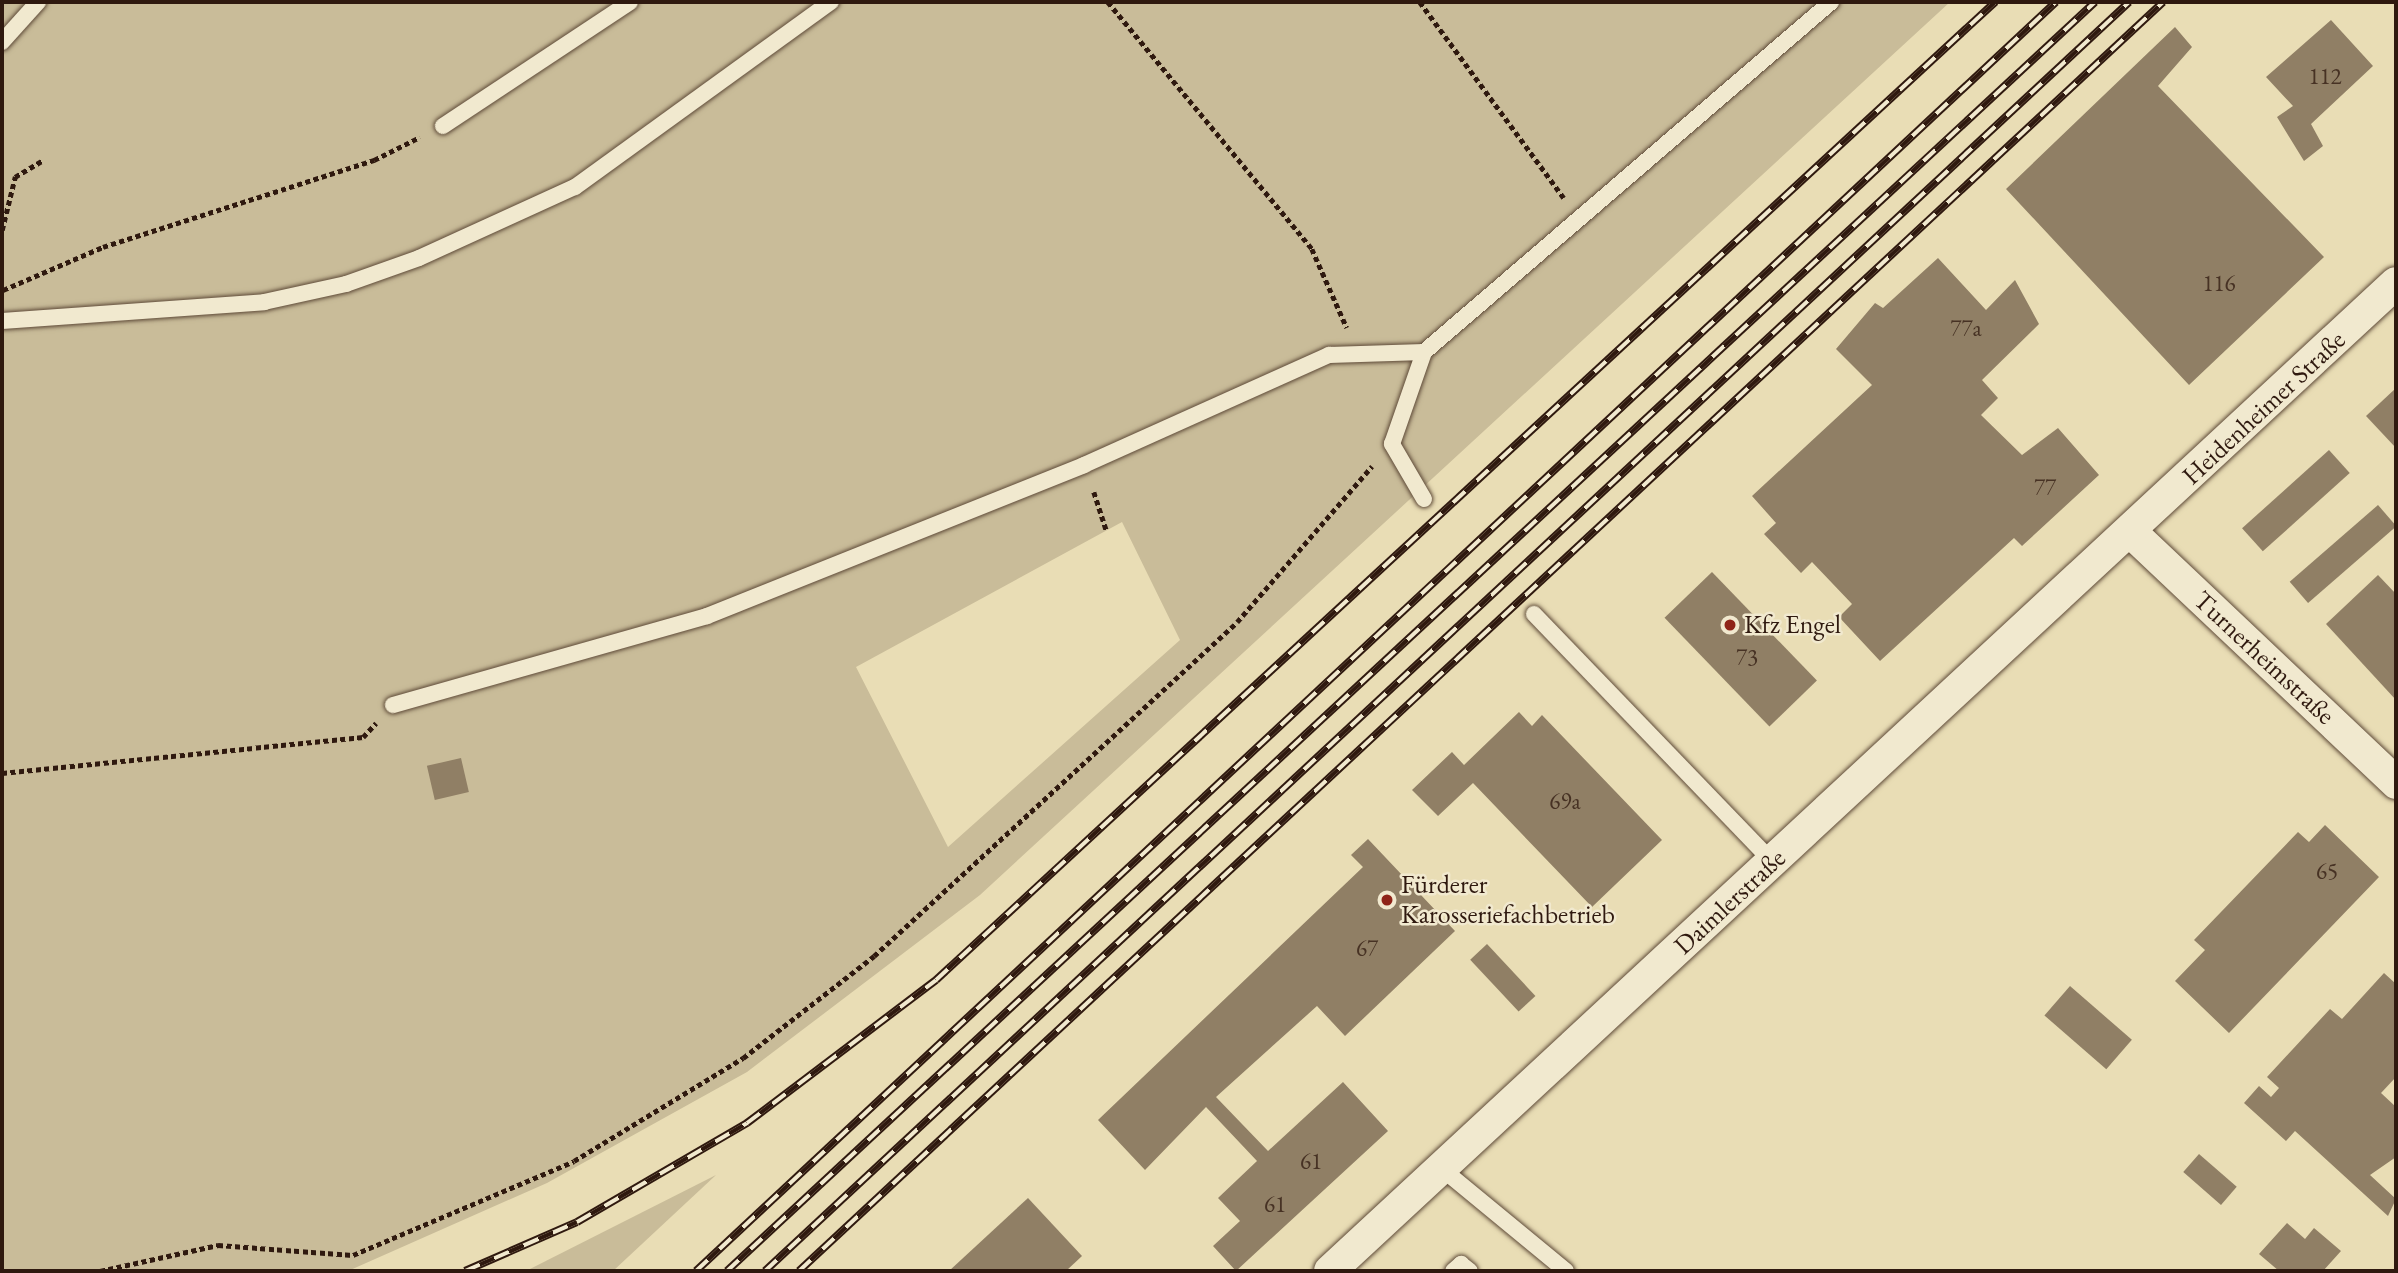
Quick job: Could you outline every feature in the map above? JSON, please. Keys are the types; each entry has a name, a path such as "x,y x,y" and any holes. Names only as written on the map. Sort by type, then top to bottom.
{"street":[{"name":"Heidenheimer Straße","path":"2132,533 2396,283"},
{"name":"Turnerheimstraße","path":"2132,533 2396,783"},
{"name":"Daimlerstraße","path":"1330,1271 2132,533"}],"lane":[{"path":"2,42 38,2"},
{"path":"443,126 630,2"},
{"path":"2,321 264,302 346,284 419,258 575,187 831,2"},
{"path":"1424,499 1392,444 1424,352 1831,2"},
{"path":"393,705 708,616 1084,465 1329,355 1424,352"},
{"path":"1534,614 1773,862"},
{"path":"1441,1168 1566,1271"},
{"path":"1453,1271 1461,1264 1470,1271"}],"path":[{"path":"1108,2 1312,249 1358,354"},
{"path":"1420,2 1579,219"},
{"path":"2,291 184,216 374,160 443,126"},
{"path":"2,230 15,177 42,161"},
{"path":"100,1271 218,1245 353,1255 574,1161 743,1058 894,939 1237,622 1392,444"},
{"path":"1084,465 1107,530"},
{"path":"2,773 363,737 393,705"}],"shaded area":[{"path":"2,2 1950,2 980,895 747,1072 547,1183 348,1271 2,1271","holes":["1122,522 1180,640 948,847 856,667"]},
{"path":"716,1175 613,1271 526,1271"}],"building":[{"path":"2331,20 2373,66 2311,124 2323,146 2304,161 2277,117 2293,106 2266,77"},
{"path":"2175,27 2192,47 2158,86 2324,257 2189,385 2006,189"},
{"path":"1938,258 1986,310 2015,280 2039,324 1982,380 1998,398 1981,415 2022,455 2058,428 2099,475 2022,546 2014,538 1880,661 1839,617 1852,604 1812,562 1801,573 1764,534 1776,523 1752,496 1872,385 1836,349 1875,303 1883,308"},
{"path":"2396,388 2396,448 2366,416"},
{"path":"2329,450 2350,473 2263,551 2242,528"},
{"path":"2378,505 2396,526 2308,603 2290,582"},
{"path":"1712,572 1817,681 1769,726 1665,618"},
{"path":"2378,575 2396,594 2396,700 2326,624"},
{"path":"1519,712 1532,726 1542,715 1662,840 1592,907 1473,783 1438,816 1412,790 1452,752 1464,765"},
{"path":"461,758 469,792 435,800 427,766"},
{"path":"2325,825 2379,877 2229,1033 2175,981 2205,950 2194,940 2298,832 2309,842"},
{"path":"1368,839 1455,931 1345,1036 1317,1006 1216,1097 1268,1151 1343,1082 1388,1131 1236,1271 1213,1246 1240,1221 1218,1198 1257,1161 1206,1107 1145,1170 1098,1120 1363,867 1351,855"},
{"path":"1487,944 1535,996 1519,1012 1470,960"},
{"path":"2384,973 2396,984 2396,1077 2381,1093 2396,1107 2396,1157 2370,1175 2396,1199 2388,1216 2295,1131 2286,1141 2244,1103 2259,1086 2271,1097 2279,1088 2267,1077 2330,1009 2342,1019"},
{"path":"2070,986 2132,1040 2106,1069 2044,1015"},
{"path":"2199,1154 2237,1187 2221,1205 2183,1172"},
{"path":"1028,1198 1082,1256 1066,1271 949,1271"},
{"path":"2287,1223 2305,1239 2314,1228 2341,1251 2323,1271 2279,1271 2259,1254"}],"railway":[{"path":"465,1271 577,1222 747,1123 936,980 1995,2"},
{"path":"696,1271 2056,2"},
{"path":"727,1271 2095,2"},
{"path":"765,1271 2129,2"},
{"path":"799,1271 2163,2"}],"place":[{"name":"Kfz Engel","path":"1730,625"},
{"name":"Fürderer Karosseriefachbetrieb","path":"1387,900"}]}
